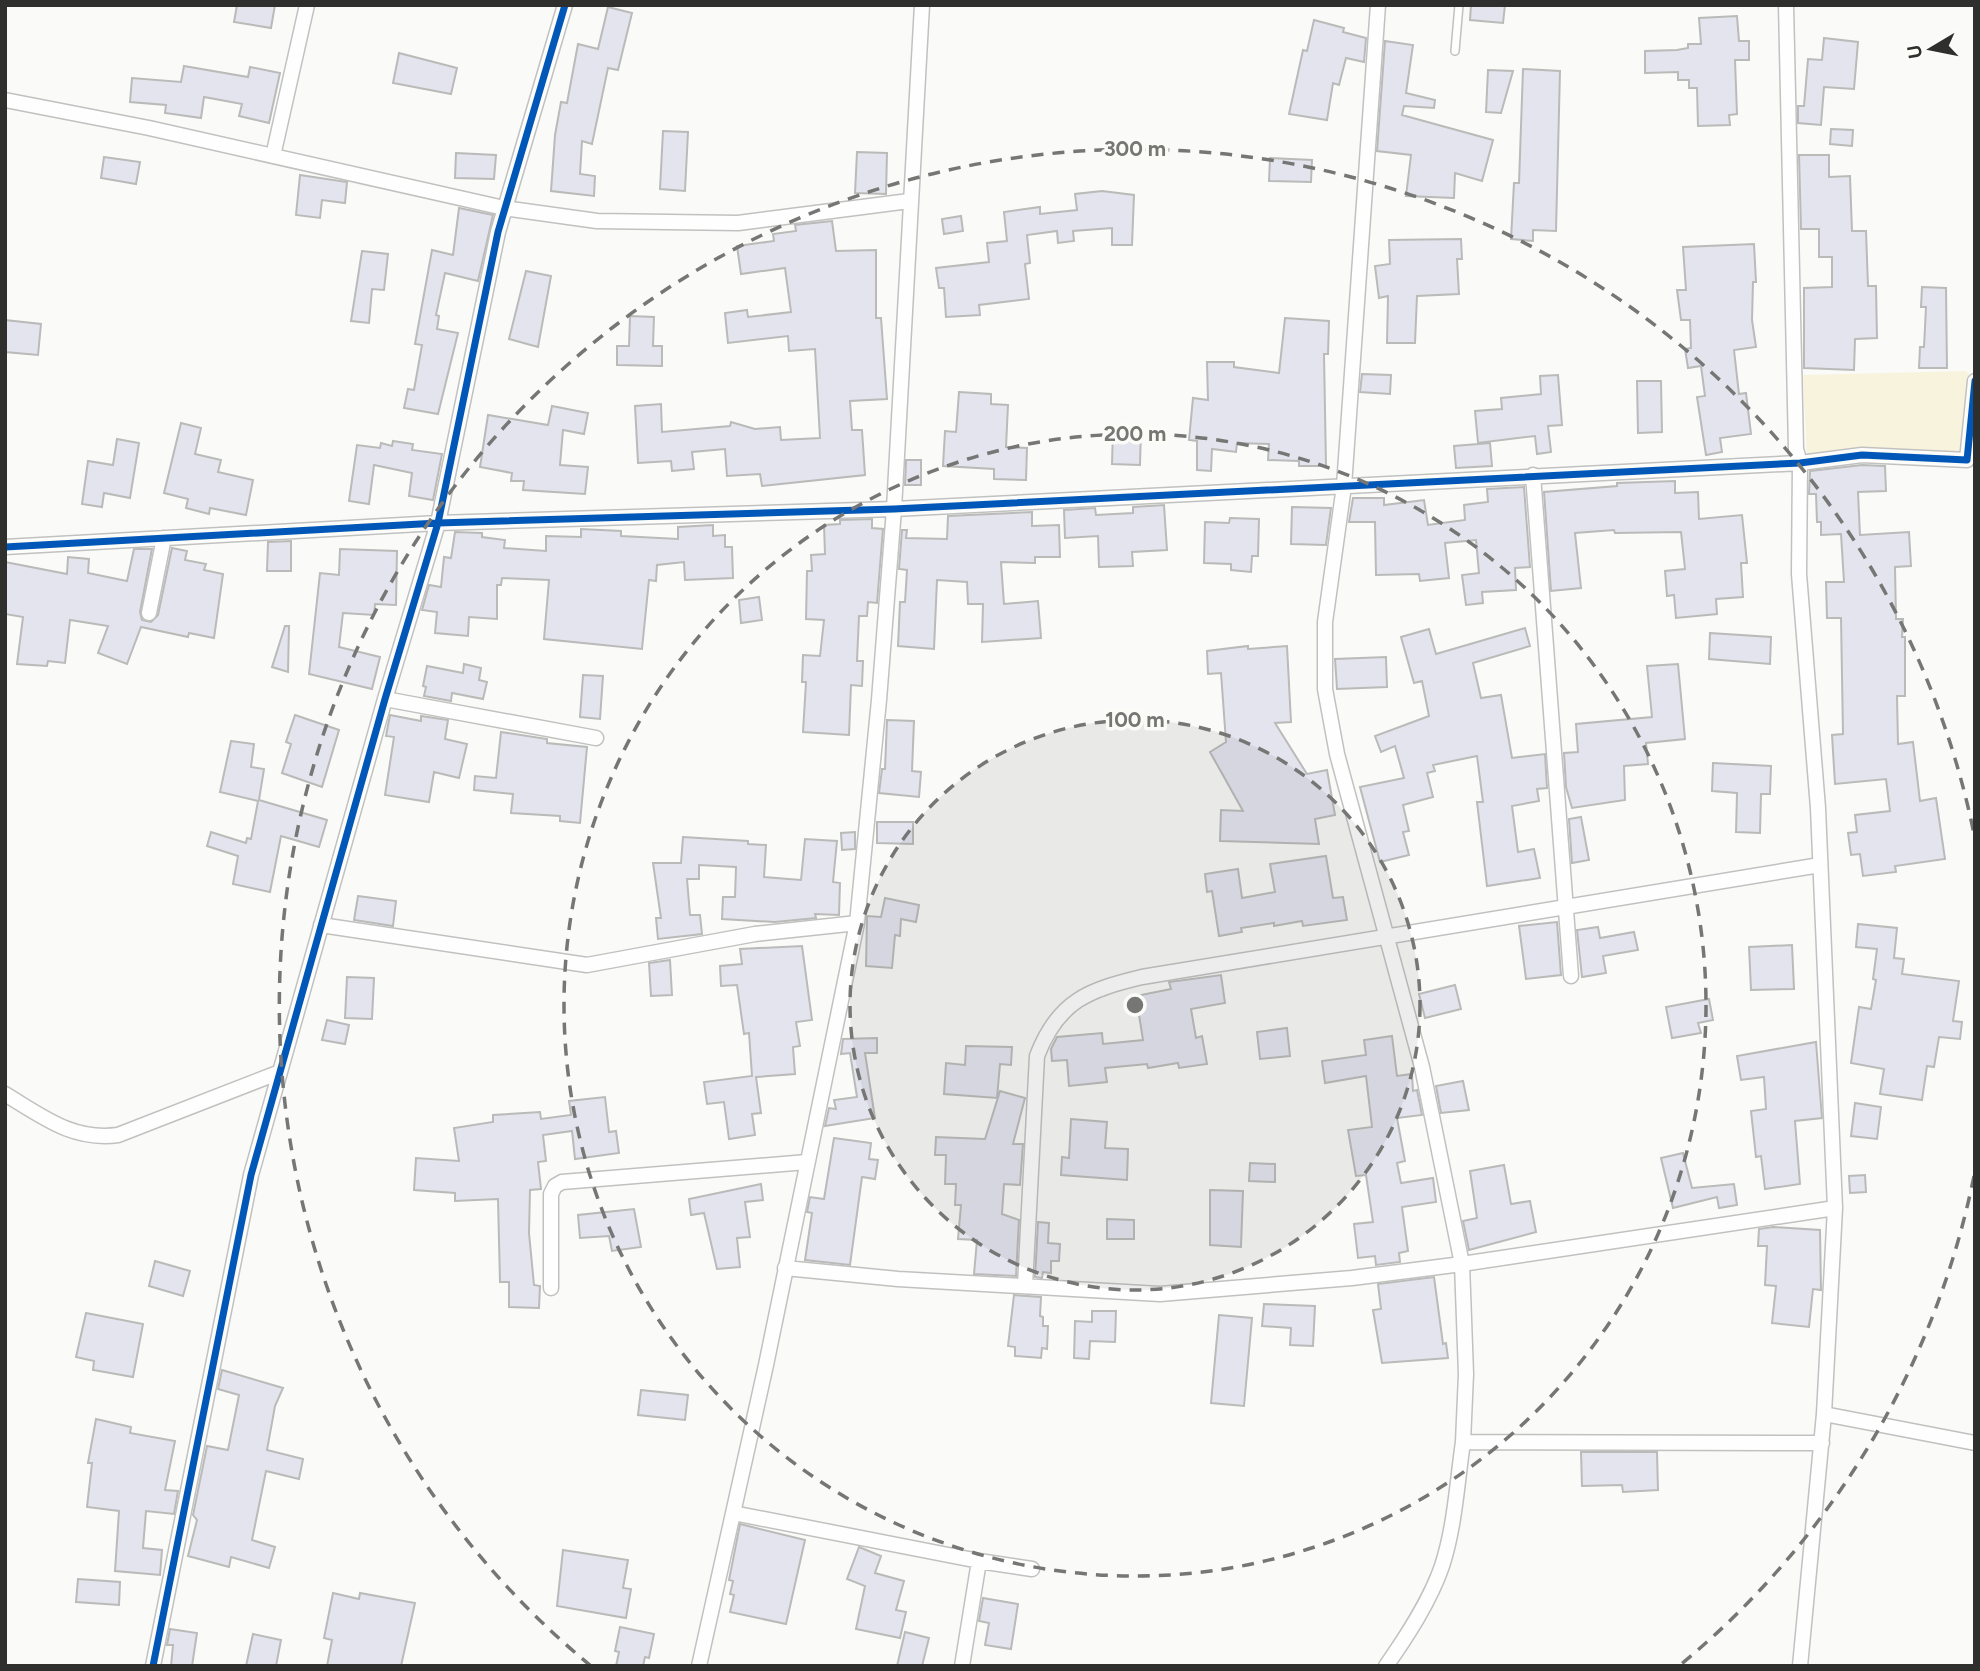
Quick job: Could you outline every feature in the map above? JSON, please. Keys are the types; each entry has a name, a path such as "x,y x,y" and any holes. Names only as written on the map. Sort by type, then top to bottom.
{"street":[{"path":"273,156 307,5"},
{"path":"153,1666 251,1174 385,699 438,523 504,208 565,5"},
{"path":"699,1666 766,1365 856,923 879,700 894,509 909,201 922,5"},
{"path":"1378,5 1344,486 1325,622 1325,689 1339,760 1422,1067 1462,1264 1466,1374 1463,1442 1452,1526 1441,1567 1387,1665"},
{"path":"1786,5 1796,449 1800,463 1800,574 1820,865 1835,1208 1822,1444 1800,1666"},
{"path":"5,100 504,208 597,221 738,223 909,201"},
{"path":"5,547 438,523 894,509 1800,463 1862,455 1967,460 1975,381"},
{"path":"1534,475 1571,976"},
{"path":"149,613 164,538"},
{"path":"385,699 596,738"},
{"path":"1025,1286 1037,1056 1048,1029 1067,1006 1084,994 1142,977 1820,865"},
{"path":"321,925 587,965 755,934 856,923"},
{"path":"5,1094 70,1131 93,1138 118,1135 280,1072"},
{"path":"551,1288 551,1194 555,1186 562,1182 807,1162"},
{"path":"785,1268 1160,1294 1352,1278 1462,1264 1835,1208"},
{"path":"1824,1414 1975,1443"},
{"path":"1463,1442 1822,1444"},
{"path":"733,1513 1032,1569"},
{"path":"962,1666 979,1561"}],"lane":[{"path":"1455,51 1460,5"}],"shaded area":[{"path":"1966,371 1969,374 1962,455 1807,458 1803,375"}],"building":[{"path":"237,5 275,5 271,28 234,22"},
{"path":"1471,5 1505,5 1503,23 1470,20"},
{"path":"608,7 632,13 618,70 608,68 592,144 582,141 580,174 595,176 594,196 551,191 555,135 561,102 567,103 578,44 598,49"},
{"path":"1737,16 1739,41 1749,41 1749,60 1735,60 1737,114 1729,115 1730,125 1698,126 1697,88 1689,88 1689,80 1678,80 1678,72 1645,73 1645,51 1677,50 1688,48 1688,44 1701,44 1699,18"},
{"path":"1314,20 1344,28 1343,32 1366,38 1364,62 1346,58 1339,85 1333,83 1327,120 1289,114 1303,50 1307,51"},
{"path":"1824,38 1858,42 1854,89 1824,87 1821,125 1798,123 1798,106 1804,106 1808,59 1822,60"},
{"path":"1385,41 1413,45 1406,93 1435,100 1434,108 1404,106 1402,115 1493,140 1482,181 1455,173 1454,198 1406,196 1411,155 1377,151"},
{"path":"399,53 457,68 451,94 393,83"},
{"path":"184,66 248,77 250,67 280,73 269,123 239,116 242,104 204,97 201,118 165,113 166,105 130,102 132,78 181,82"},
{"path":"1523,69 1560,71 1556,231 1533,230 1533,241 1511,239 1514,183 1519,183"},
{"path":"1488,70 1513,71 1501,113 1486,112"},
{"path":"1831,129 1853,130 1852,146 1830,144"},
{"path":"663,131 688,132 685,191 660,189"},
{"path":"857,152 887,153 886,194 855,193"},
{"path":"456,153 496,155 494,179 455,178"},
{"path":"1799,155 1829,155 1829,177 1850,176 1852,231 1866,231 1868,286 1876,286 1877,338 1855,339 1854,370 1804,368 1804,288 1832,287 1832,257 1819,257 1819,229 1801,229"},
{"path":"104,157 140,162 136,184 101,178"},
{"path":"1270,158 1312,160 1311,182 1269,181"},
{"path":"300,175 347,182 345,203 322,200 320,218 296,215"},
{"path":"1102,191 1134,195 1132,245 1112,245 1112,228 1073,231 1074,241 1058,243 1057,231 1027,235 1030,263 1025,264 1029,299 979,305 980,315 946,317 944,288 939,288 936,268 989,262 987,243 1007,241 1004,212 1040,207 1040,214 1077,210 1075,194"},
{"path":"459,208 493,215 478,281 445,273 436,315 439,316 437,329 458,333 438,414 404,408 408,389 414,390 422,345 415,344 432,250 453,255"},
{"path":"961,216 963,231 944,234 942,219"},
{"path":"832,221 836,251 876,250 876,318 881,318 887,399 850,401 852,430 862,430 865,475 762,486 760,474 727,476 725,449 692,452 694,469 672,471 671,461 638,463 635,406 661,404 662,432 730,426 731,422 755,429 780,427 781,440 820,438 815,349 789,351 788,336 728,343 725,313 747,310 748,317 791,312 785,268 741,274 737,246 774,241 773,234 796,231 795,225"},
{"path":"1461,239 1462,259 1457,259 1459,294 1417,296 1415,343 1387,343 1388,296 1379,298 1375,266 1390,264 1389,240"},
{"path":"1754,244 1756,282 1753,282 1752,320 1756,347 1734,350 1739,394 1746,393 1751,434 1720,438 1722,452 1706,455 1697,397 1705,396 1701,366 1688,368 1685,349 1691,348 1690,320 1681,320 1677,290 1686,290 1683,247"},
{"path":"362,251 388,254 384,290 372,289 369,323 351,321"},
{"path":"526,271 551,276 538,347 509,339"},
{"path":"1922,287 1946,288 1947,368 1919,368 1920,347 1924,347 1926,307 1921,307"},
{"path":"630,316 654,317 653,346 662,346 662,366 617,365 617,346 629,346"},
{"path":"1285,318 1329,321 1328,354 1324,354 1326,466 1299,466 1299,461 1268,460 1269,444 1237,443 1236,452 1212,449 1211,471 1197,470 1197,441 1189,440 1193,398 1208,400 1207,362 1234,362 1234,367 1279,373"},
{"path":"5,320 41,324 38,355 5,352"},
{"path":"1362,374 1391,375 1390,394 1360,392"},
{"path":"1558,375 1562,425 1548,426 1551,452 1537,454 1535,436 1478,443 1475,411 1502,409 1501,398 1541,394 1540,376"},
{"path":"1637,381 1661,381 1662,432 1638,433"},
{"path":"959,392 991,394 991,404 1008,405 1006,447 1027,448 1026,480 994,479 994,469 943,466 945,431 956,432"},
{"path":"552,406 588,413 584,434 563,430 560,465 588,467 585,494 523,490 524,481 511,481 512,473 480,467 488,415 548,425"},
{"path":"181,423 201,428 195,454 221,460 218,472 253,480 246,515 210,508 209,514 186,508 188,499 164,493"},
{"path":"1113,429 1141,430 1140,465 1112,464"},
{"path":"117,439 139,443 130,498 104,493 102,507 82,504 88,461 113,465"},
{"path":"393,441 413,444 412,450 442,454 433,500 409,496 412,473 374,465 369,504 349,501 357,445 380,448 381,443 392,446"},
{"path":"1490,443 1492,466 1456,468 1454,446"},
{"path":"906,460 921,460 921,485 905,485"},
{"path":"1862,465 1885,466 1886,491 1858,492 1860,535 1909,532 1911,566 1895,567 1896,619 1903,619 1902,637 1905,637 1905,696 1897,696 1898,744 1913,742 1920,801 1936,798 1945,859 1895,866 1896,872 1863,876 1860,854 1851,855 1848,833 1857,832 1855,815 1890,811 1886,779 1835,784 1832,735 1843,734 1841,618 1827,618 1826,582 1844,582 1841,534 1821,535 1821,522 1817,522 1816,494 1809,494 1810,471"},
{"path":"1675,481 1675,493 1698,492 1699,519 1742,515 1747,563 1741,563 1743,597 1716,599 1717,614 1676,618 1674,595 1667,596 1665,571 1685,569 1681,532 1615,533 1614,530 1575,533 1581,588 1551,591 1544,492 1617,486 1617,483"},
{"path":"1524,487 1530,567 1515,568 1516,590 1482,592 1483,603 1466,605 1462,575 1479,573 1476,540 1445,543 1449,578 1420,581 1419,574 1376,575 1375,522 1349,522 1353,498 1384,498 1384,505 1424,500 1428,525 1465,520 1464,505 1488,502 1487,489"},
{"path":"1164,505 1167,550 1132,552 1133,566 1099,567 1098,536 1065,538 1064,510 1095,508 1096,515 1133,513 1133,507"},
{"path":"1292,507 1331,508 1326,545 1291,544"},
{"path":"1032,512 1032,526 1059,525 1060,557 1035,557 1035,563 1001,562 1004,604 1038,601 1041,638 982,642 983,604 968,604 967,582 937,580 934,649 898,646 900,602 905,602 907,570 899,569 902,530 907,530 906,538 947,539 948,516"},
{"path":"1230,518 1259,519 1258,556 1252,556 1251,572 1231,570 1231,564 1204,563 1205,522 1229,523"},
{"path":"872,519 872,528 883,529 877,603 868,602 867,616 859,616 857,661 863,661 862,686 851,685 849,735 803,732 806,682 802,682 803,655 820,656 824,620 806,619 807,571 812,571 811,555 825,554 824,525 840,524 840,520"},
{"path":"713,525 713,536 725,535 725,547 732,547 733,578 685,580 684,562 657,565 656,581 649,580 642,649 544,639 549,580 502,578 501,585 497,585 497,619 469,617 468,636 435,633 437,612 422,610 429,585 441,587 444,557 451,558 455,532 482,533 482,537 505,540 504,548 546,551 546,536 581,537 581,529 621,531 621,536 678,539 678,527"},
{"path":"291,541 291,571 267,571 268,542"},
{"path":"172,548 187,551 185,560 206,564 204,570 223,574 214,638 189,633 188,637 141,627 127,664 98,653 108,626 70,620 65,663 48,661 47,666 17,664 23,617 5,614 5,562 67,574 68,557 89,559 88,573 127,581 134,549 152,549 140,612 142,620 151,622 158,615"},
{"path":"340,549 397,551 396,605 375,604 374,615 343,613 339,647 380,657 372,689 309,674 320,573 339,575"},
{"path":"759,597 762,620 741,623 739,600"},
{"path":"285,626 289,626 288,672 272,667"},
{"path":"1525,628 1530,646 1473,663 1481,698 1501,695 1512,758 1545,754 1547,788 1537,789 1539,801 1512,806 1518,852 1534,849 1540,878 1487,886 1477,802 1483,802 1477,756 1433,765 1435,771 1427,773 1433,797 1403,805 1409,831 1403,832 1409,855 1380,862 1360,787 1404,778 1395,746 1381,752 1375,736 1429,716 1422,681 1414,683 1401,637 1429,629 1436,654"},
{"path":"1710,633 1771,637 1770,664 1709,659"},
{"path":"1248,646 1248,649 1287,646 1291,722 1275,723 1307,774 1327,770 1335,815 1315,819 1319,844 1220,841 1221,810 1243,811 1210,752 1226,742 1221,673 1208,674 1207,651"},
{"path":"1386,657 1387,687 1337,689 1335,659"},
{"path":"464,664 481,668 479,680 487,682 483,699 452,693 451,701 424,696 427,666 463,673"},
{"path":"1678,664 1685,739 1646,743 1648,764 1624,766 1625,800 1572,808 1566,787 1564,753 1578,752 1576,724 1652,717 1647,666"},
{"path":"583,675 603,676 600,719 580,717"},
{"path":"295,715 339,730 322,787 282,773 291,744 286,742"},
{"path":"390,715 421,721 421,716 448,720 445,739 467,744 459,778 434,772 429,802 385,795 394,737 386,736"},
{"path":"887,720 914,721 912,771 921,772 919,797 879,793 882,769 885,769"},
{"path":"501,732 547,739 547,743 587,747 580,823 560,821 560,816 511,813 513,794 474,790 475,776 496,778"},
{"path":"231,741 254,744 251,767 264,769 259,800 327,820 319,847 281,836 270,892 233,884 238,856 207,846 211,832 246,843 247,838 251,839 258,801 220,792"},
{"path":"1713,763 1771,766 1770,794 1761,794 1760,833 1736,832 1737,793 1712,791"},
{"path":"1581,817 1589,860 1572,863 1569,819"},
{"path":"877,822 913,822 913,844 877,843"},
{"path":"855,832 855,849 842,850 841,833"},
{"path":"683,837 748,841 748,844 766,845 764,877 801,880 805,839 837,841 833,882 840,883 839,915 815,914 816,918 775,922 722,919 723,897 735,897 736,867 699,865 699,879 687,879 690,915 700,915 702,934 658,939 656,918 661,918 653,863 681,863"},
{"path":"1326,856 1333,898 1343,897 1347,920 1303,926 1302,921 1274,926 1274,923 1241,928 1242,932 1219,936 1212,891 1207,892 1205,874 1238,869 1242,898 1275,892 1270,864"},
{"path":"358,896 396,901 393,926 354,920"},
{"path":"885,898 919,905 916,922 901,919 900,936 895,935 892,968 866,966 867,916 881,917"},
{"path":"1557,922 1561,975 1526,979 1519,926"},
{"path":"1858,924 1897,928 1894,958 1904,959 1902,974 1959,981 1953,1021 1962,1022 1960,1039 1939,1037 1934,1067 1927,1066 1922,1100 1880,1094 1884,1069 1851,1063 1859,1007 1871,1009 1876,980 1873,979 1877,949 1856,947"},
{"path":"1598,927 1600,938 1634,932 1638,950 1603,956 1606,973 1582,977 1577,930"},
{"path":"1792,945 1794,989 1751,990 1749,947"},
{"path":"802,946 812,1020 796,1022 800,1046 793,1047 795,1074 756,1077 761,1113 752,1114 755,1135 729,1139 724,1102 707,1104 704,1082 752,1076 749,1033 744,1034 737,985 721,986 720,966 742,964 740,949"},
{"path":"670,960 672,995 651,996 649,963"},
{"path":"1221,975 1225,1003 1191,1009 1196,1038 1202,1036 1207,1064 1179,1068 1178,1063 1148,1068 1147,1064 1105,1068 1107,1082 1069,1086 1067,1060 1052,1061 1051,1049 1057,1037 1102,1033 1103,1044 1143,1040 1136,996 1171,989 1169,982"},
{"path":"347,977 374,978 372,1019 345,1018"},
{"path":"1455,985 1461,1009 1425,1018 1419,994"},
{"path":"1709,999 1713,1020 1698,1023 1701,1033 1672,1038 1666,1007"},
{"path":"327,1020 349,1025 345,1044 322,1040"},
{"path":"1287,1028 1290,1056 1260,1059 1257,1032"},
{"path":"1392,1036 1397,1076 1412,1074 1413,1091 1417,1090 1422,1115 1397,1118 1405,1161 1397,1163 1401,1183 1433,1178 1436,1202 1402,1207 1408,1251 1399,1253 1400,1262 1376,1265 1375,1256 1358,1258 1354,1224 1373,1222 1366,1175 1356,1176 1348,1130 1372,1127 1366,1076 1325,1083 1322,1061 1366,1055 1364,1040"},
{"path":"877,1038 877,1053 865,1053 875,1118 825,1126 829,1108 836,1109 834,1100 857,1097 850,1053 841,1054 843,1039"},
{"path":"1816,1042 1822,1118 1795,1121 1800,1184 1765,1189 1761,1156 1756,1157 1751,1111 1766,1109 1764,1077 1741,1080 1737,1056"},
{"path":"966,1046 1012,1047 1011,1065 1000,1064 997,1098 944,1094 946,1063 965,1065"},
{"path":"1463,1081 1469,1110 1441,1113 1436,1086"},
{"path":"1000,1091 1025,1098 1013,1144 1023,1144 1020,1185 1004,1184 1002,1214 1019,1220 1016,1276 974,1274 977,1240 958,1239 961,1205 955,1205 956,1184 945,1184 946,1155 935,1155 936,1137 985,1139"},
{"path":"605,1097 609,1132 616,1131 619,1153 575,1159 572,1131 543,1135 546,1161 538,1162 541,1189 530,1190 529,1233 534,1285 540,1286 539,1308 509,1307 509,1282 500,1282 498,1199 455,1201 455,1193 414,1190 416,1158 459,1161 454,1128 493,1122 493,1115 540,1112 541,1119 571,1115 569,1101"},
{"path":"1855,1103 1881,1107 1877,1139 1851,1136"},
{"path":"1071,1119 1107,1122 1105,1148 1128,1149 1127,1180 1061,1175 1062,1157 1069,1158"},
{"path":"834,1138 871,1143 869,1159 878,1160 875,1179 862,1177 850,1265 805,1260 812,1213 807,1212 810,1197 824,1199"},
{"path":"1683,1153 1692,1188 1734,1184 1737,1205 1719,1208 1717,1197 1673,1208 1661,1158"},
{"path":"1250,1163 1275,1164 1275,1182 1249,1181"},
{"path":"1504,1165 1511,1204 1530,1201 1536,1232 1469,1250 1463,1221 1477,1218 1470,1171"},
{"path":"1865,1175 1866,1192 1850,1193 1849,1176"},
{"path":"761,1184 763,1200 745,1202 750,1237 737,1238 740,1267 717,1269 704,1213 691,1215 689,1199"},
{"path":"1210,1190 1243,1191 1241,1247 1210,1245"},
{"path":"634,1209 641,1247 612,1251 609,1236 580,1238 578,1215"},
{"path":"1107,1219 1134,1220 1134,1239 1107,1239"},
{"path":"1038,1222 1049,1223 1048,1243 1060,1244 1059,1261 1051,1261 1051,1273 1043,1272 1042,1278 1035,1277"},
{"path":"1773,1227 1820,1230 1821,1290 1813,1289 1809,1327 1772,1323 1776,1286 1765,1285 1767,1246 1758,1246 1759,1229"},
{"path":"155,1261 190,1271 183,1296 149,1286"},
{"path":"1434,1277 1443,1344 1446,1343 1448,1358 1382,1363 1373,1310 1381,1309 1378,1284"},
{"path":"1014,1295 1041,1297 1040,1316 1043,1317 1043,1326 1048,1326 1047,1349 1042,1348 1041,1358 1015,1356 1015,1347 1008,1346"},
{"path":"1264,1304 1315,1306 1313,1346 1290,1345 1291,1328 1262,1326"},
{"path":"1092,1311 1116,1311 1115,1342 1090,1341 1089,1359 1074,1358 1075,1321 1092,1322"},
{"path":"86,1313 143,1324 133,1377 93,1370 94,1361 76,1357"},
{"path":"1219,1315 1252,1318 1244,1406 1211,1403"},
{"path":"222,1370 283,1388 275,1406 267,1450 303,1459 299,1479 266,1471 252,1540 275,1547 269,1568 231,1557 229,1567 188,1556 197,1520 193,1515 207,1446 228,1450 239,1395 218,1389"},
{"path":"641,1390 688,1395 685,1420 638,1415"},
{"path":"96,1419 131,1427 130,1433 175,1441 165,1490 178,1491 174,1514 146,1511 143,1548 162,1550 160,1575 115,1571 119,1511 87,1507 92,1463 88,1463"},
{"path":"1581,1452 1657,1452 1658,1490 1623,1492 1622,1485 1582,1486"},
{"path":"740,1524 805,1540 786,1624 730,1612 734,1595 730,1594 733,1581 729,1580"},
{"path":"859,1547 881,1556 875,1573 904,1581 896,1610 906,1612 900,1638 856,1629 865,1586 847,1579"},
{"path":"563,1550 628,1560 623,1588 631,1589 626,1618 557,1606"},
{"path":"78,1579 120,1582 119,1605 76,1602"},
{"path":"333,1593 359,1599 360,1593 415,1603 401,1666 327,1666 332,1640 324,1638"},
{"path":"983,1598 1018,1604 1011,1649 985,1645 989,1623 979,1621"},
{"path":"620,1627 654,1634 649,1658 645,1657 643,1666 616,1666 619,1652 615,1651"},
{"path":"170,1629 197,1633 192,1666 171,1666 173,1645 167,1645"},
{"path":"905,1632 929,1638 922,1666 897,1666"},
{"path":"253,1634 281,1640 276,1666 246,1666"}],"cycle path":[{"path":"153,1666 251,1175 385,699 438,523 498,232 565,5"},
{"path":"5,547 438,523 894,509 1800,463 1862,455 1967,460 1975,381"}]}
